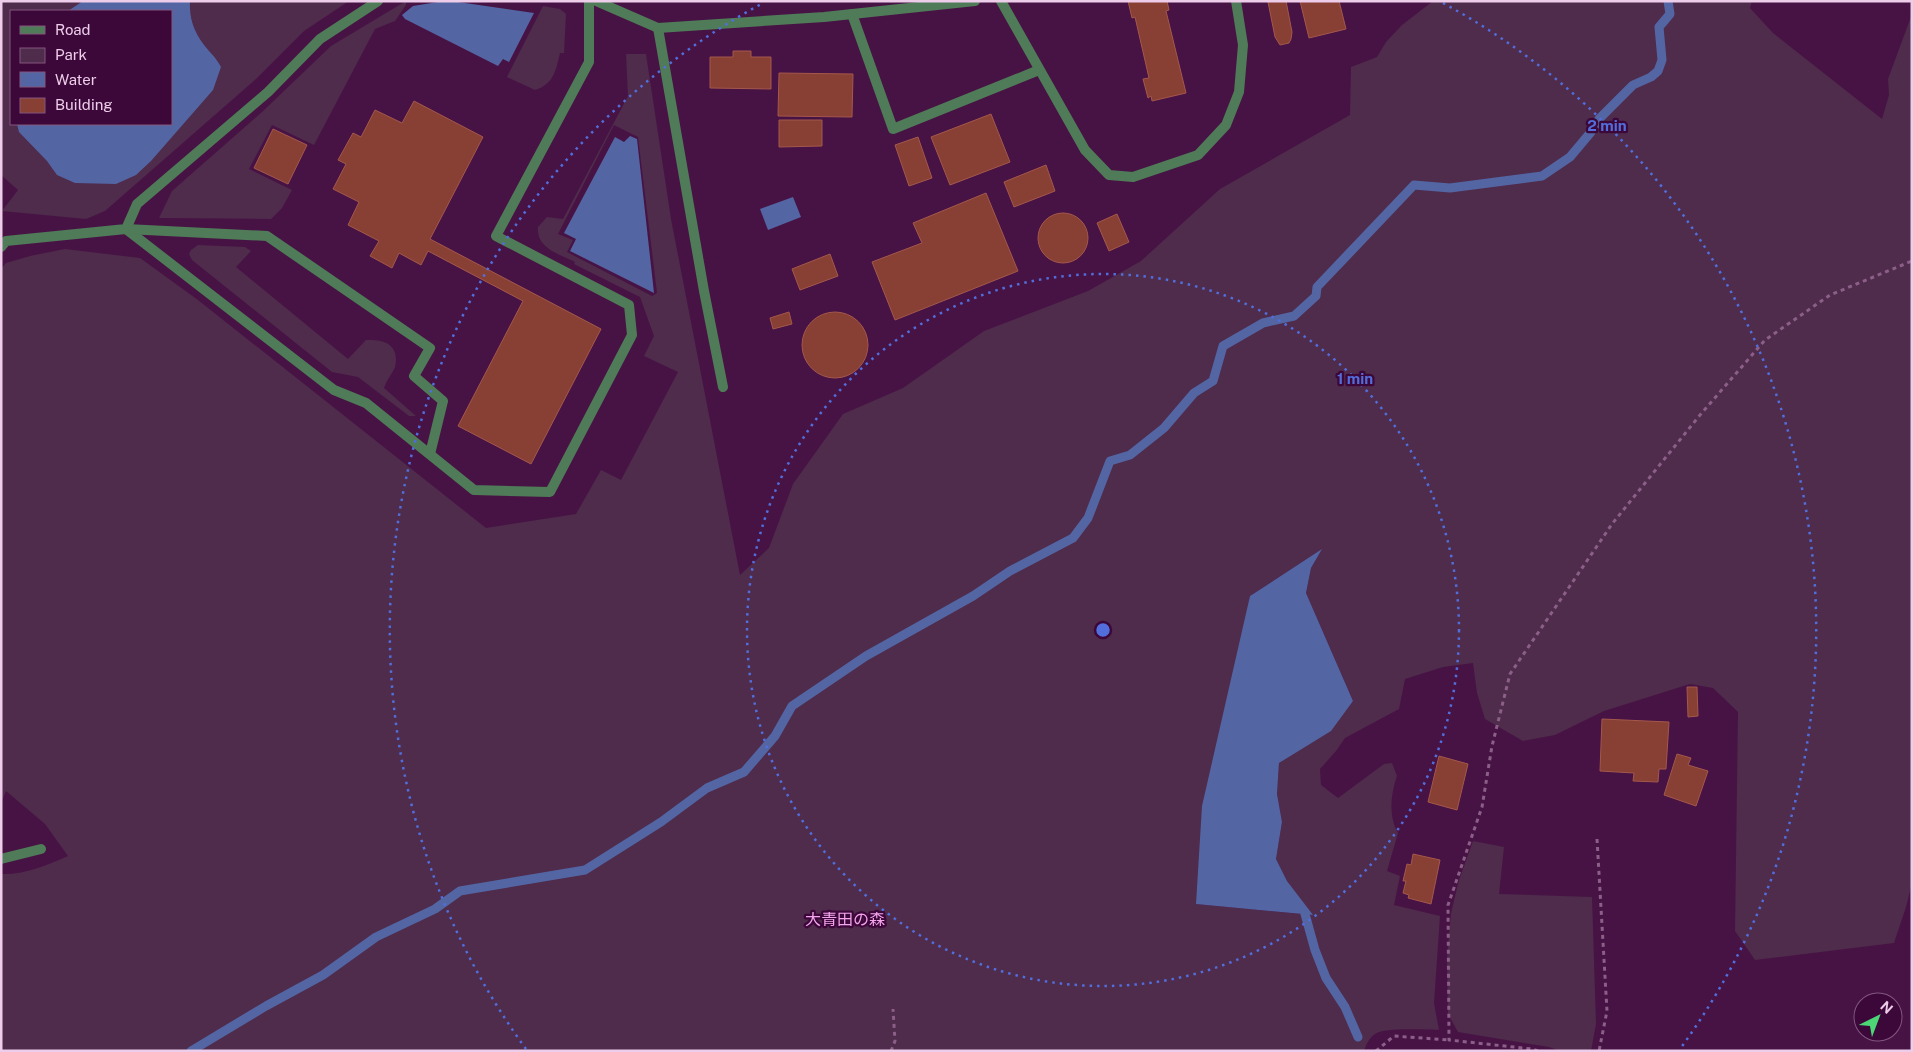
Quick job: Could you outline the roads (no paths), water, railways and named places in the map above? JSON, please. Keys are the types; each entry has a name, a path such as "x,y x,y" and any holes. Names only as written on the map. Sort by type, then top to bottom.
{"street":[{"path":"126,229 137,204 268,92 320,39 378,1"},
{"path":"126,229 334,390 366,403 474,490 550,492 632,335 629,305 496,236 588,62 589,1"},
{"path":"596,1 658,28 852,14 975,1"},
{"path":"1001,1 1084,150 1109,175 1133,177 1198,155 1226,125 1239,92 1243,45 1236,1"},
{"path":"852,14 893,129 1039,70"},
{"path":"658,28 704,291 723,387"},
{"path":"1,246 6,241 126,229 267,236 430,348 414,376 444,401 430,454"},
{"path":"1,859 40,849"}],"water":[{"path":"83,1 190,1 191,19 195,30 200,40 221,67 213,90 151,161 136,175 116,184 75,183 57,175 47,161 19,132 17,125 172,125 172,10 70,10"},
{"path":"444,1 534,13 509,62 503,59 498,66 405,19 402,15 413,6"},
{"path":"630,136 637,139 654,293 570,251 576,239 564,233 615,137 624,142"},
{"path":"793,197 801,217 768,230 760,209"},
{"path":"1322,549 1311,568 1306,593 1353,701 1331,731 1279,763 1277,794 1282,822 1276,859 1287,881 1313,915 1196,904 1202,806 1250,596"}],"waterway":[{"path":"191,1051 266,1006 323,975 376,937 435,909 460,891 585,870 661,822 707,788 744,772 775,736 792,706 866,656 973,596 1010,571 1073,538 1088,518 1110,461 1130,455 1164,428 1194,393 1213,381 1223,346 1263,323 1294,316 1316,296 1317,287 1414,185 1450,188 1542,176 1570,157 1591,132 1599,119 1633,85 1651,77 1658,71 1662,60 1659,27 1670,14 1668,1"},
{"path":"1305,914 1315,950 1326,978 1345,1007 1358,1037"}],"park label":[{"name":"大青田の森","path":"845,919"}]}
